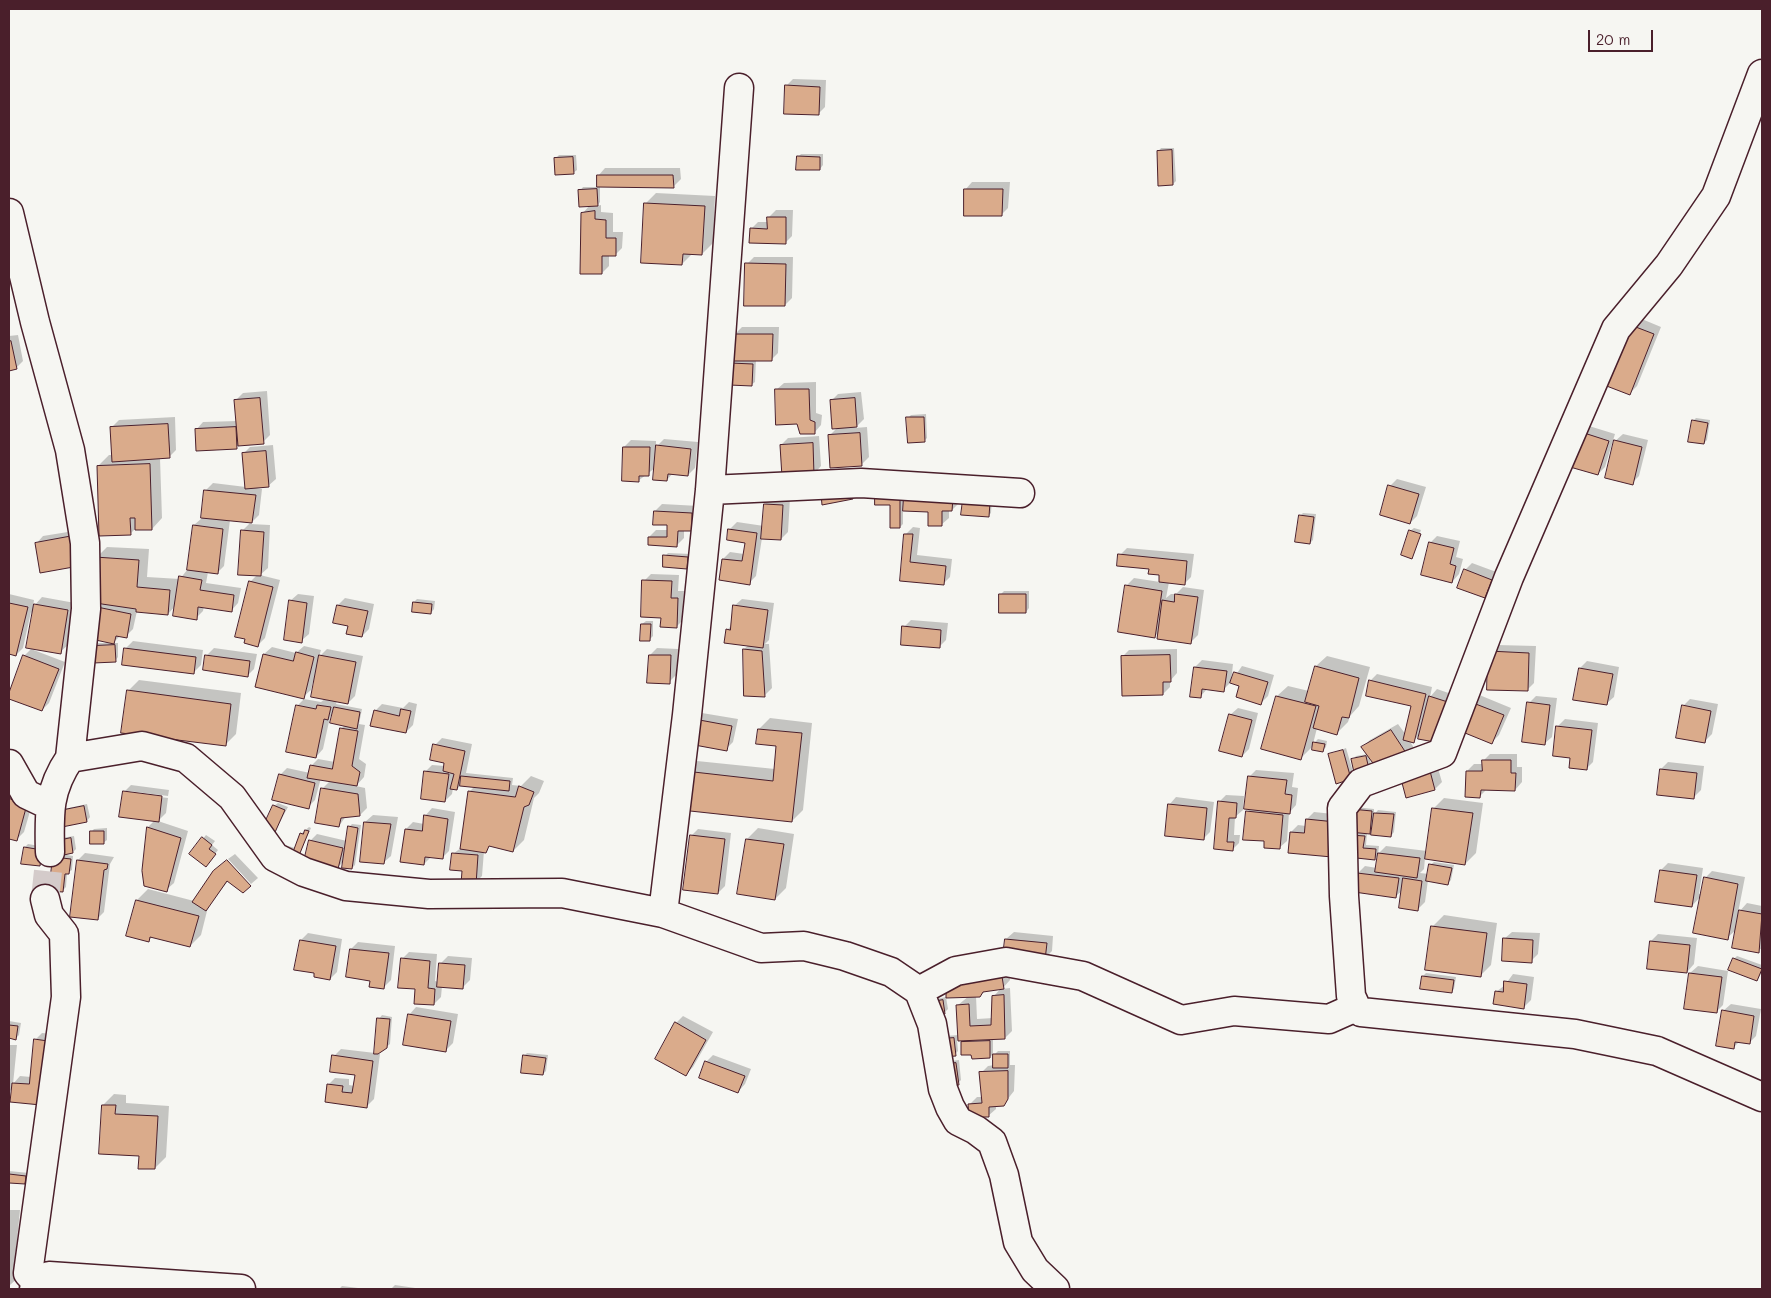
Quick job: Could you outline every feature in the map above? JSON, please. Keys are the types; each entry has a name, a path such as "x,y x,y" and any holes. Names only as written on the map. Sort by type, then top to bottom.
{"street":[{"path":"1762,74 1716,196 1669,265 1616,329 1509,577 1442,753 1362,783 1342,808 1344,896 1351,996 1356,1007 1361,1012 1575,1034 1657,1051 1762,1097"},
{"path":"663,912 687,715 710,490 739,88"},
{"path":"9,213 35,322 70,450 84,543 86,609 70,758 58,774 49,805 50,852"},
{"path":"710,490 862,483 1020,493"},
{"path":"70,758 142,746 186,758 232,797 276,857 304,872 346,886 429,894 562,893 663,912 761,948 804,946 845,956 891,972 919,991 932,1024 943,1089 950,1106 958,1121 976,1130 992,1142 1004,1175 1018,1242 1035,1270 1055,1289"},
{"path":"9,764 26,794 49,805"},
{"path":"45,899 49,915 64,934 66,997 28,1273 39,1287 49,1276 241,1289"},
{"path":"919,991 956,971 1006,962 1083,976 1181,1020 1234,1011 1329,1019 1356,1007"}],"building":[{"path":"785,85 820,87 819,115 784,114"},
{"path":"1172,150 1173,185 1158,186 1157,151"},
{"path":"797,156 820,157 820,170 796,170"},
{"path":"573,157 574,174 555,175 554,158"},
{"path":"597,175 673,175 674,188 597,187"},
{"path":"597,189 598,206 579,207 578,190"},
{"path":"964,189 1003,189 1002,216 964,216"},
{"path":"644,203 705,206 702,255 683,254 682,265 641,263"},
{"path":"595,211 595,219 606,220 606,238 616,238 616,256 602,256 602,274 580,274 581,213"},
{"path":"767,217 786,217 786,244 749,243 750,228 767,229"},
{"path":"745,263 786,264 785,306 744,306"},
{"path":"1628,324 1654,334 1630,395 1604,385"},
{"path":"734,334 773,334 772,361 734,361"},
{"path":"11,341 17,369 9,371 9,342"},
{"path":"730,363 753,364 752,386 729,385"},
{"path":"775,389 809,389 810,420 815,422 815,434 800,434 797,424 776,425"},
{"path":"260,398 264,444 238,446 234,400"},
{"path":"855,398 857,427 832,429 830,400"},
{"path":"906,417 924,417 925,442 908,443"},
{"path":"1692,420 1708,423 1704,444 1688,442"},
{"path":"168,424 170,458 112,462 110,427"},
{"path":"236,427 237,449 196,451 195,429"},
{"path":"1581,432 1609,441 1598,475 1570,467"},
{"path":"860,433 862,466 830,468 828,435"},
{"path":"1614,440 1642,447 1633,485 1605,478"},
{"path":"813,443 814,475 782,477 780,445"},
{"path":"656,445 691,449 688,476 668,474 667,481 653,480"},
{"path":"623,447 650,447 649,476 639,476 639,482 622,481"},
{"path":"266,451 269,487 245,489 242,453"},
{"path":"150,464 152,530 135,530 135,518 130,518 131,535 99,536 97,466"},
{"path":"1388,485 1419,494 1410,524 1380,515"},
{"path":"204,490 256,495 252,523 201,518"},
{"path":"852,492 853,499 822,505 821,494"},
{"path":"875,496 900,496 900,528 890,528 890,505 875,505"},
{"path":"904,496 953,498 952,511 942,511 942,526 928,526 928,512 903,511"},
{"path":"963,500 990,502 989,517 961,515"},
{"path":"764,504 783,505 781,540 761,539"},
{"path":"654,511 692,513 692,531 678,531 677,547 648,545 648,537 667,537 667,525 653,525"},
{"path":"1299,515 1314,517 1310,544 1295,542"},
{"path":"193,525 223,529 218,574 187,570"},
{"path":"728,529 757,533 750,585 719,580 722,559 742,561 745,543 727,540"},
{"path":"241,530 264,532 261,576 238,575"},
{"path":"1409,530 1421,534 1412,559 1401,555"},
{"path":"904,534 913,534 910,562 946,566 944,585 900,581"},
{"path":"73,536 79,566 40,573 35,543"},
{"path":"1429,542 1454,548 1450,564 1456,566 1452,583 1421,575"},
{"path":"1118,554 1187,561 1185,585 1159,582 1159,575 1148,574 1149,569 1117,566"},
{"path":"663,555 688,557 687,569 663,567"},
{"path":"95,557 139,560 137,587 170,590 168,615 136,612 136,609 95,603"},
{"path":"1464,569 1492,580 1485,598 1457,588"},
{"path":"179,576 202,580 200,590 234,595 232,612 198,607 197,620 173,616"},
{"path":"642,580 672,581 671,598 678,598 677,628 660,627 661,618 641,617"},
{"path":"249,581 273,587 258,647 244,643 245,639 235,637"},
{"path":"1125,585 1162,591 1155,638 1118,632"},
{"path":"999,594 1026,594 1026,613 999,613"},
{"path":"1175,594 1198,597 1191,644 1157,639 1162,600 1174,602"},
{"path":"289,600 307,603 302,643 284,640"},
{"path":"413,602 432,604 431,614 412,612"},
{"path":"9,603 28,607 16,656 9,654"},
{"path":"34,604 68,610 61,654 26,648"},
{"path":"337,605 368,611 362,637 346,634 348,626 333,623"},
{"path":"733,605 768,610 763,648 724,643 726,629 730,630"},
{"path":"97,607 131,614 127,638 116,636 114,644 91,639"},
{"path":"641,624 651,624 650,641 640,641"},
{"path":"902,626 941,630 940,648 901,645"},
{"path":"115,645 116,662 93,663 93,646"},
{"path":"124,648 196,657 194,674 122,665"},
{"path":"743,649 762,651 765,697 744,696"},
{"path":"1488,651 1529,653 1528,691 1487,690"},
{"path":"296,652 314,657 304,699 255,687 263,654 293,661"},
{"path":"23,655 59,669 42,711 9,699 9,693"},
{"path":"205,655 250,661 248,677 203,670"},
{"path":"319,655 356,662 348,704 311,697"},
{"path":"649,655 671,655 670,684 647,683"},
{"path":"1170,655 1171,682 1163,682 1163,695 1122,696 1121,656"},
{"path":"1315,666 1359,678 1349,718 1342,717 1337,735 1313,728 1319,706 1305,702"},
{"path":"1194,667 1227,671 1224,692 1202,689 1201,698 1190,697"},
{"path":"1579,668 1613,674 1607,705 1573,700"},
{"path":"1234,672 1268,682 1261,705 1236,697 1239,686 1230,683"},
{"path":"1369,680 1426,694 1414,743 1403,740 1411,706 1366,696"},
{"path":"127,690 231,704 226,746 121,733"},
{"path":"1276,696 1316,706 1301,760 1261,749"},
{"path":"1429,696 1454,704 1440,743 1418,739"},
{"path":"1468,701 1504,715 1492,744 1465,733 1468,724 1460,720"},
{"path":"1527,702 1550,705 1545,745 1522,742"},
{"path":"296,705 316,709 317,705 331,707 328,720 324,719 316,758 286,752"},
{"path":"1682,705 1711,711 1705,743 1676,738"},
{"path":"334,707 360,712 357,729 330,723"},
{"path":"401,709 411,711 406,733 370,726 374,710 399,716"},
{"path":"1229,714 1252,720 1242,757 1219,751"},
{"path":"694,719 732,726 727,751 689,744"},
{"path":"1556,726 1592,730 1587,770 1569,768 1570,758 1553,756"},
{"path":"340,728 358,731 352,766 360,772 357,786 307,778 310,765 332,769"},
{"path":"758,729 802,733 792,822 681,810 685,771 773,781 776,746 756,744"},
{"path":"1391,730 1410,759 1378,770 1361,747"},
{"path":"1313,742 1325,744 1323,752 1312,750"},
{"path":"433,744 465,751 457,790 450,789 454,774 443,771 444,763 430,760"},
{"path":"1343,750 1351,779 1336,784 1328,754"},
{"path":"1366,756 1370,774 1355,777 1351,759"},
{"path":"1482,760 1511,760 1511,773 1516,773 1515,791 1481,790 1480,798 1465,797 1466,771 1482,771"},
{"path":"1660,769 1697,773 1694,799 1657,795"},
{"path":"424,771 449,774 445,802 421,799"},
{"path":"1430,771 1435,790 1406,798 1401,779"},
{"path":"279,774 315,783 309,809 272,800"},
{"path":"461,776 510,781 509,791 460,786"},
{"path":"1248,776 1287,780 1285,794 1292,795 1290,814 1244,809"},
{"path":"519,786 534,792 529,805 524,807 513,852 489,846 486,853 460,849 468,791 515,797"},
{"path":"321,788 358,794 360,816 341,818 339,827 315,823"},
{"path":"123,791 162,796 159,822 119,817"},
{"path":"9,798 26,808 17,841 9,839"},
{"path":"1218,801 1237,803 1236,818 1229,818 1227,842 1234,842 1233,851 1214,849"},
{"path":"1168,804 1207,808 1204,840 1165,836"},
{"path":"273,805 285,810 272,839 262,829"},
{"path":"84,806 87,822 57,828 54,812"},
{"path":"1432,808 1473,813 1465,865 1425,859"},
{"path":"1351,809 1372,811 1370,834 1349,832"},
{"path":"1246,811 1283,815 1280,849 1264,848 1264,841 1243,840"},
{"path":"1374,813 1394,814 1391,837 1371,835"},
{"path":"424,815 448,819 443,859 425,857 424,865 400,862 405,829 422,831"},
{"path":"1306,819 1336,822 1332,857 1288,853 1290,832 1304,833"},
{"path":"364,822 391,824 384,864 360,862"},
{"path":"348,826 358,828 352,869 342,868"},
{"path":"147,827 181,838 167,892 144,886 142,871"},
{"path":"305,830 309,831 298,858 293,852 300,833 303,834"},
{"path":"90,831 104,831 104,844 90,844"},
{"path":"690,835 725,839 718,894 683,890"},
{"path":"1350,835 1365,836 1363,848 1376,849 1375,860 1347,857"},
{"path":"202,837 212,845 209,849 216,854 206,867 189,854"},
{"path":"71,838 73,853 59,856 57,841"},
{"path":"746,839 784,844 775,900 737,894"},
{"path":"309,840 343,848 338,869 304,861"},
{"path":"24,847 42,850 40,866 21,864"},
{"path":"452,853 478,855 476,885 461,884 462,871 450,870"},
{"path":"1378,853 1420,858 1417,878 1375,872"},
{"path":"53,857 71,859 69,874 65,874 63,892 49,891"},
{"path":"77,860 108,864 107,869 104,870 98,920 70,917"},
{"path":"227,860 251,886 243,893 227,881 206,911 192,902 213,871"},
{"path":"1429,864 1452,868 1448,885 1426,881"},
{"path":"1660,870 1697,875 1692,907 1655,902"},
{"path":"1357,873 1399,878 1396,898 1354,892"},
{"path":"1704,877 1738,884 1728,940 1693,933"},
{"path":"1403,878 1422,881 1418,911 1399,908"},
{"path":"136,900 199,916 190,947 150,937 149,942 126,936"},
{"path":"1739,910 1762,914 1759,953 1732,948"},
{"path":"1431,926 1487,933 1481,977 1425,970"},
{"path":"1503,938 1533,940 1532,963 1502,961"},
{"path":"1005,939 1047,943 1045,960 1003,956"},
{"path":"300,940 336,946 330,980 314,977 314,973 294,970"},
{"path":"1650,941 1690,945 1687,973 1647,969"},
{"path":"350,949 389,953 384,989 369,987 370,981 346,977"},
{"path":"401,958 430,961 428,988 435,989 434,1005 414,1004 415,989 398,988"},
{"path":"1733,958 1762,969 1757,981 1728,970"},
{"path":"439,963 465,965 463,989 437,987"},
{"path":"1001,970 1004,989 983,992 980,997 946,998 946,982"},
{"path":"1689,973 1722,977 1717,1013 1684,1009"},
{"path":"1422,976 1454,980 1452,993 1420,989"},
{"path":"1504,981 1527,984 1524,1009 1493,1004 1495,991 1503,992"},
{"path":"1004,995 1005,1039 958,1041 956,1005 969,1004 970,1026 991,1025 992,996"},
{"path":"943,1000 945,1014 935,1016 932,1002"},
{"path":"1722,1010 1754,1016 1750,1044 1735,1042 1734,1049 1716,1046"},
{"path":"408,1014 451,1021 446,1052 403,1045"},
{"path":"377,1018 390,1019 387,1048 378,1054 374,1054"},
{"path":"675,1022 706,1040 686,1076 655,1059"},
{"path":"9,1025 18,1026 16,1040 9,1038"},
{"path":"954,1038 956,1056 942,1057 940,1039"},
{"path":"34,1039 48,1041 41,1105 10,1102 12,1083 29,1084"},
{"path":"990,1041 990,1058 972,1059 971,1055 961,1055 961,1042"},
{"path":"993,1054 1008,1054 1008,1068 993,1068"},
{"path":"332,1055 373,1061 367,1108 325,1102 327,1084 343,1086 342,1092 352,1093 355,1075 330,1072"},
{"path":"523,1055 546,1058 543,1075 521,1073"},
{"path":"705,1061 745,1076 738,1093 699,1078"},
{"path":"956,1063 959,1085 949,1086 947,1064"},
{"path":"1008,1071 1008,1099 1004,1106 989,1107 989,1117 969,1117 968,1104 982,1103 979,1072"},
{"path":"102,1105 116,1105 115,1114 158,1116 155,1169 138,1169 139,1156 99,1154"},
{"path":"9,1174 26,1176 25,1184 9,1183"}],"tunnel":[{"path":"45,899 50,852"}]}
